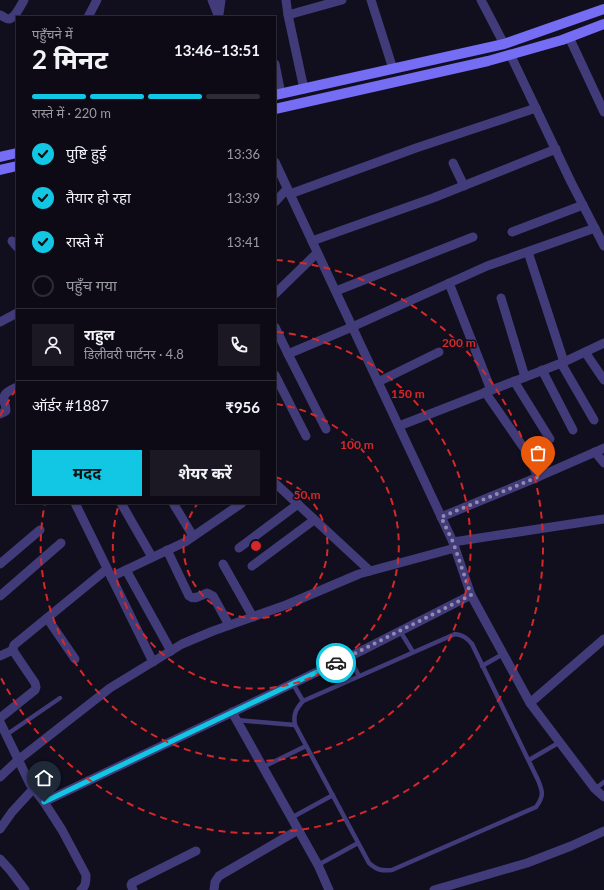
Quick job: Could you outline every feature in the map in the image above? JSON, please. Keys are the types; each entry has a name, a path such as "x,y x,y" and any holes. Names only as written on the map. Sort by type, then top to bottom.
{"street":[{"path":"0,14 7,19 11,19 14,17 24,0"},
{"path":"89,16 97,0"},
{"path":"212,0 219,16"},
{"path":"219,16 221,0"},
{"path":"286,0 304,89"},
{"path":"288,15 342,0"},
{"path":"371,0 393,69"},
{"path":"481,0 504,44"},
{"path":"276,74 278,94 304,89 504,44 604,9"},
{"path":"276,110 488,61 569,37 604,24"},
{"path":"569,37 604,112"},
{"path":"510,54 583,204 598,229 604,246"},
{"path":"276,201 289,192 536,108"},
{"path":"312,241 426,201 556,149"},
{"path":"0,157 16,153"},
{"path":"453,163 464,186"},
{"path":"276,164 454,545 471,595 530,703 595,789 604,797"},
{"path":"0,170 16,166"},
{"path":"512,232 583,204"},
{"path":"288,354 487,266 598,229"},
{"path":"336,291 473,237"},
{"path":"528,252 562,362 594,420"},
{"path":"276,293 318,253"},
{"path":"449,283 488,391 526,451 538,477"},
{"path":"501,298 526,377"},
{"path":"0,322 16,314"},
{"path":"276,329 326,429"},
{"path":"399,426 526,377 604,343"},
{"path":"378,382 439,352"},
{"path":"584,352 604,380"},
{"path":"542,370 574,430"},
{"path":"276,377 306,436"},
{"path":"514,381 550,439"},
{"path":"0,414 6,411 2,395 3,396 16,388"},
{"path":"441,517 600,450 604,463"},
{"path":"276,484 370,571"},
{"path":"75,504 153,662"},
{"path":"122,504 152,558"},
{"path":"174,504 193,536"},
{"path":"0,656 13,650 14,645 47,618 109,573 126,570 185,542 240,504"},
{"path":"239,548 298,504"},
{"path":"0,777 18,760 110,688 171,651 194,639 286,605 346,579 454,545 604,519"},
{"path":"252,566 314,520"},
{"path":"0,564 40,530"},
{"path":"0,596 61,544"},
{"path":"167,550 188,596 194,598 207,593 213,596 229,625"},
{"path":"222,564 253,617"},
{"path":"126,570 171,651"},
{"path":"44,802 235,716 293,684 471,595"},
{"path":"47,618 75,659"},
{"path":"530,703 604,639"},
{"path":"0,718 35,690 36,686 13,650"},
{"path":"235,716 318,865 329,890"},
{"path":"0,722 3,737 18,760 30,784 44,802 62,830 86,875 87,882 84,888"},
{"path":"0,829 12,812 34,788"},
{"path":"214,890 215,882 219,876 298,830"},
{"path":"434,890 527,863 604,831"},
{"path":"132,890 132,883 196,851"},
{"path":"0,859 25,890"}],"lane":[{"path":"400,631 413,652"},
{"path":"455,634 462,635 467,638 472,644 529,760 542,792 541,800 536,807 392,870 383,871 374,868 369,862 295,725 294,718 296,709 303,700 413,652 455,634"},
{"path":"482,666 503,654"},
{"path":"349,657 359,676"},
{"path":"293,684 303,700"},
{"path":"3,737 60,698"},
{"path":"235,716 295,725"},
{"path":"529,760 560,742"},
{"path":"263,767 306,746"},
{"path":"595,789 604,782"},
{"path":"291,818 333,795"},
{"path":"318,865 358,843"}],"way so far":[{"path":"336,663 471,595 453,542 441,517 538,477"}],"route":[{"path":"44,802 336,663"}]}
